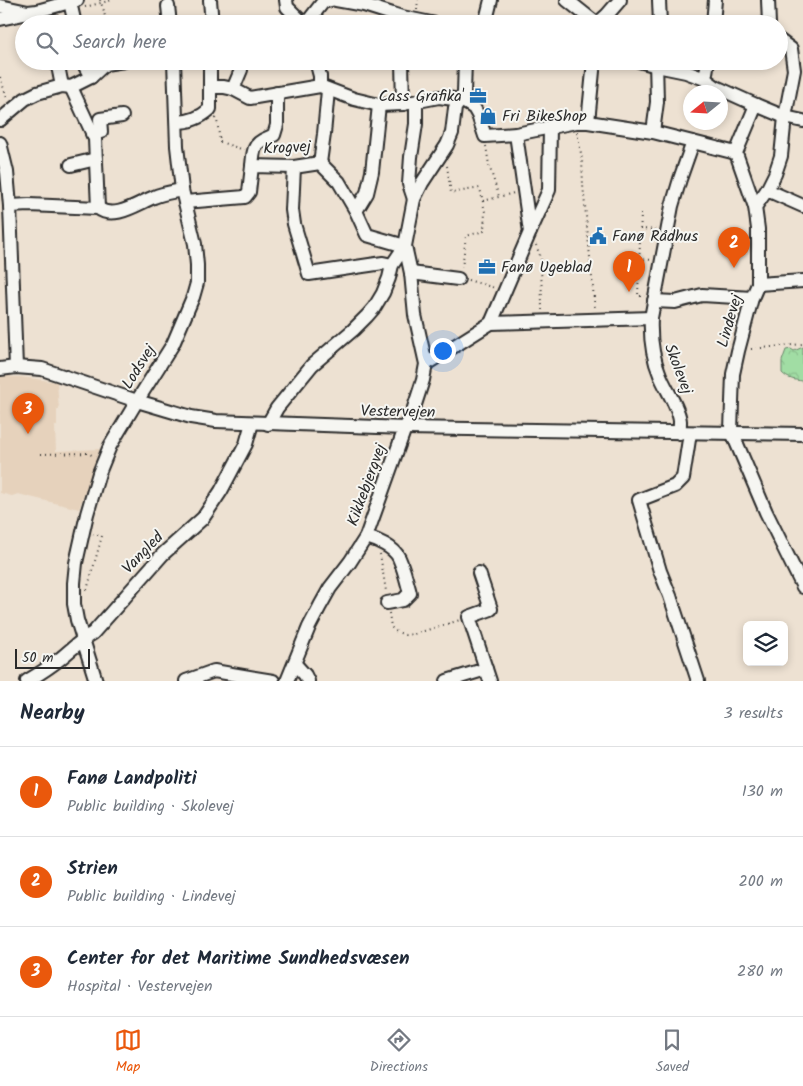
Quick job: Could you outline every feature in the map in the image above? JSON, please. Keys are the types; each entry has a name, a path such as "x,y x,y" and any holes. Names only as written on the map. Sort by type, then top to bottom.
{"street":[{"path":"210,0 211,15"},
{"path":"286,0 287,8 295,15"},
{"path":"312,15 323,2 331,0"},
{"path":"336,0 364,3 391,15"},
{"path":"487,15 491,0"},
{"path":"567,0 586,15"},
{"path":"607,15 620,0"},
{"path":"659,0 660,15"},
{"path":"714,15 715,0"},
{"path":"768,0 769,15"},
{"path":"20,15 74,1 75,15"},
{"path":"3,5 28,12"},
{"path":"168,6 169,15"},
{"path":"0,20 15,16"},
{"path":"755,207 767,190 781,156 785,117 794,70 792,49 788,46"},
{"path":"61,70 95,140 98,208"},
{"path":"87,70 91,77"},
{"path":"0,120 25,99 37,93 67,86 91,77 99,70"},
{"name":"Lodsvej","path":"96,681 82,639 74,604 76,562 83,531 99,473 110,446 172,344 193,297 197,283 195,244 183,196 177,146 174,70"},
{"path":"176,122 187,122 202,116 210,110 210,70"},
{"path":"233,89 242,70"},
{"path":"318,70 324,88 324,134 320,163"},
{"path":"402,70 403,104"},
{"name":"Kikkebjergvej","path":"287,681 320,606 330,588 366,537 423,380 426,364 415,315 411,273 404,246 414,200 422,183 447,145 452,133 455,108 464,93 465,70"},
{"path":"582,122 592,70"},
{"path":"653,132 657,102 656,70"},
{"path":"678,70 705,79 716,87 785,117 803,121"},
{"path":"705,79 706,70"},
{"path":"210,87 233,89 250,98 324,88 354,99 379,105 403,104 439,97 461,100 474,108 485,136 516,134 582,122 653,132 736,153 756,105"},
{"path":"252,166 253,152 256,145 274,135 277,125 277,93"},
{"path":"414,200 409,184 416,124 416,102"},
{"path":"356,211 367,193 379,105"},
{"path":"92,134 101,132 100,120 122,116"},
{"path":"491,323 549,190 550,127"},
{"path":"516,134 530,232"},
{"name":"Skolevej","path":"693,142 672,206 654,299 650,336 653,354 685,433 682,478 675,486 639,500 660,571 698,681"},
{"path":"0,143 7,172 10,206 16,367"},
{"name":"Lindevej","path":"733,434 733,374 752,298 758,284 758,229 755,207 736,153"},
{"path":"72,165 96,160"},
{"name":"Krogvej","path":"183,196 245,197 249,192 252,166 294,168 320,163 339,182 367,235 404,246"},
{"path":"294,168 292,210 294,224 309,274 383,264 392,265"},
{"path":"767,190 803,206"},
{"path":"10,206 98,208 103,212 114,212 156,196 183,196"},
{"path":"268,424 277,408 312,365 353,330 374,308 383,293 392,265 404,246"},
{"path":"411,273 460,279"},
{"path":"758,284 803,281"},
{"path":"654,299 675,302 702,295 752,298"},
{"path":"426,364 491,323 651,318"},
{"name":"Vestervejen","path":"0,369 16,367 42,369 137,401 192,417 216,421 405,428 803,434"},
{"name":"Vangled","path":"27,681 41,673 82,639 93,633 163,554 203,518 221,491 246,444 252,423"},
{"path":"733,434 766,512 803,587"},
{"path":"366,537 375,539 399,557 410,594 403,600 387,603"},
{"path":"447,681 488,675 469,618 491,609 479,573"},
{"path":"295,664 308,681"},
{"path":"186,681 214,671 272,681"}],"path":[{"path":"100,0 105,15"},
{"path":"0,76 7,98 15,107"},
{"path":"210,110 217,120 220,142 253,152"},
{"path":"582,122 583,185 596,320"},
{"path":"485,136 489,165 499,197"},
{"path":"443,151 451,193 480,188 485,212 484,231 466,236 460,279 504,291"},
{"path":"482,201 524,190"},
{"path":"640,213 638,296 654,299"},
{"path":"640,229 668,230"},
{"path":"530,232 541,258 542,322"},
{"path":"738,351 803,344"},
{"path":"41,454 88,453 104,461"},
{"path":"83,531 102,536 86,590"}],"shaded area":[{"path":"7,373 12,377 57,382 59,410 57,410 57,426 55,426 56,451 100,449 79,509 18,494 12,496 0,493 0,374"}],"green space":[{"path":"803,347 803,381 791,379 782,373 782,361 786,350 791,349 794,351"}],"place":[{"name":"Cass Grafika'","path":"478,96"},
{"name":"Fri BikeShop","path":"488,116"},
{"name":"Fanø Rådhus","path":"598,236"},
{"name":"Fanø Ugeblad","path":"487,267"},
{"name":"Strien","path":"734,268"},
{"name":"Fanø Landpoliti","path":"629,292"},
{"name":"Center for det Maritime Sundhedsvæsen","path":"28,434"}]}
